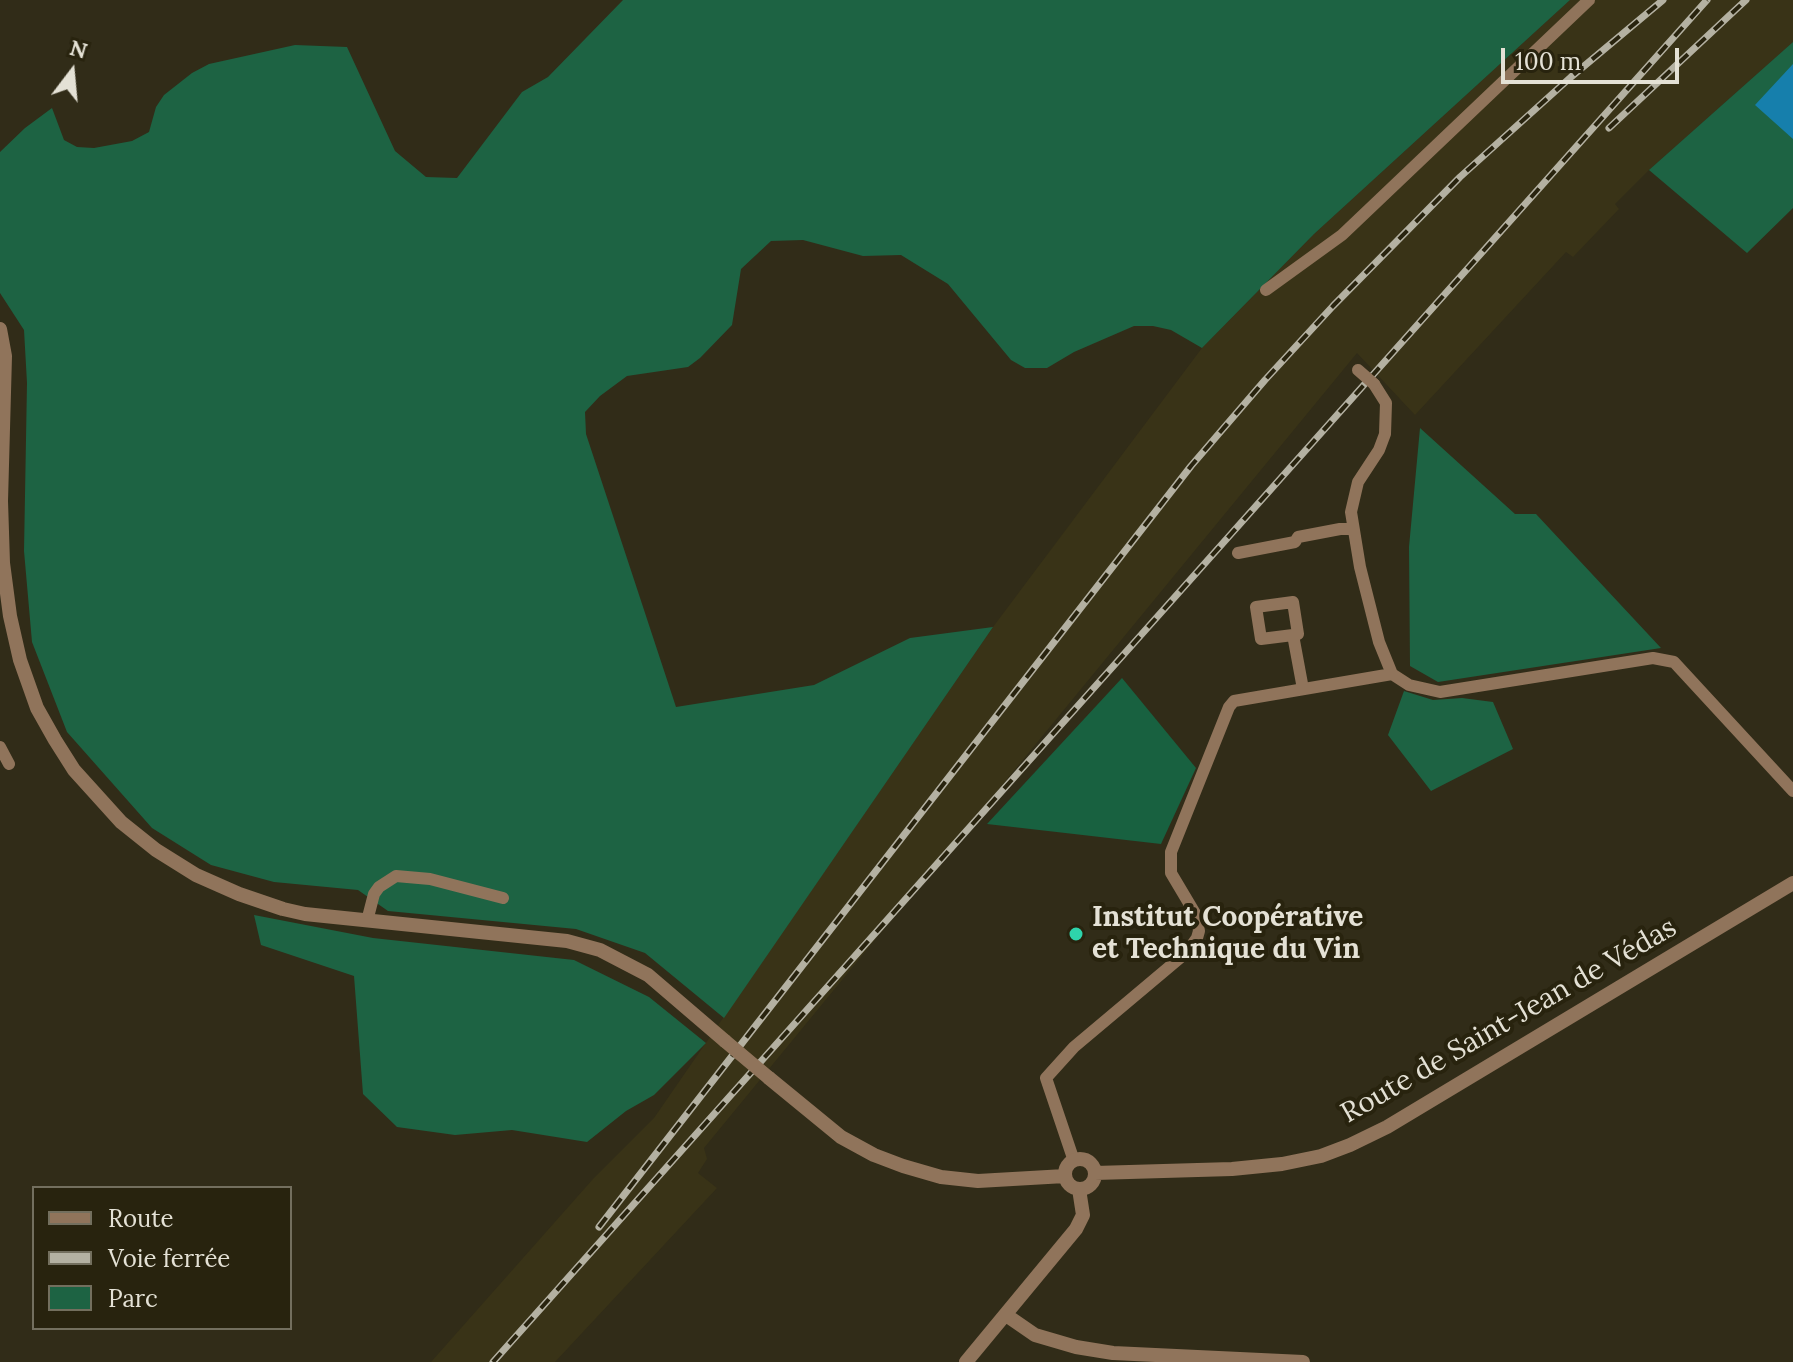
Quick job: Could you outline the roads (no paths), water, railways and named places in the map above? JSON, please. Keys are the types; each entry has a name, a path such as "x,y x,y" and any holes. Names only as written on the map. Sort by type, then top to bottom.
{"street":[{"path":"1266,290 1342,235 1589,0"},
{"path":"0,329 5,356 1,472 3,563 20,660 37,708 74,770 121,822 156,850 196,875 283,909 367,921 556,940 600,950 657,982 841,1137 903,1166 941,1177 978,1181 1065,1176"},
{"path":"1358,370 1374,384 1386,403 1387,425 1382,443 1353,494 1352,529 1379,642 1392,674 1409,685 1440,692 1653,658 1674,662 1793,791"},
{"path":"1238,553 1295,542 1298,537 1352,529"},
{"path":"1293,635 1303,689"},
{"path":"1074,1161 1046,1078 1074,1047 1187,952 1197,938 1196,915 1171,873 1171,852 1229,707 1234,701 1244,698 1392,674"},
{"path":"0,747 9,764"},
{"path":"367,921 374,894 396,876 430,879 503,898"},
{"name":"Route de Saint-Jean de Védas","path":"1095,1173 1232,1169 1282,1164 1321,1156 1350,1145 1387,1127 1793,883"},
{"path":"1074,1161 1087,1162 1095,1173 1092,1183 1079,1189 1068,1184 1065,1176 1067,1167 1074,1161"},
{"path":"966,1362 1076,1229 1083,1215 1079,1189"},
{"path":"1006,1315 1035,1335 1076,1347 1113,1353 1303,1362"}],"water":[{"path":"1793,64 1793,139 1755,105"}],"railway":[{"path":"599,1227 1191,466 1265,380 1460,177 1571,77 1663,0"},
{"path":"493,1362 1707,0"},
{"path":"1609,128 1746,0"}],"place":[{"name":"Institut Coopérative et Technique du Vin","path":"1076,934"}]}
